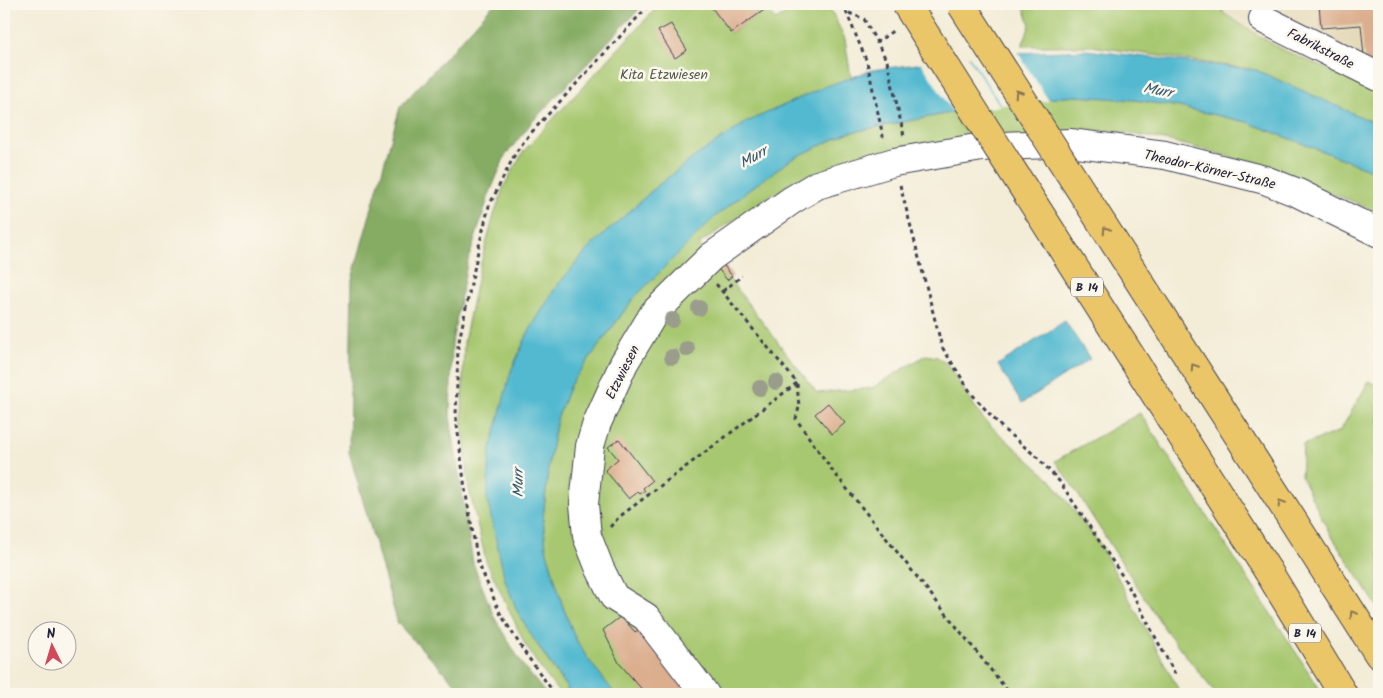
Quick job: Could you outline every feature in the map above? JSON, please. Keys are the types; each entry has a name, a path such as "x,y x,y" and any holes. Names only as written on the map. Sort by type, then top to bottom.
{"main road":[{"name":"B 14","path":"906,4 1268,571 1343,694"},
{"path":"961,4 1379,655"}],"lane":[{"name":"Fabrikstraße","path":"1263,19 1379,77"},
{"name":"Theodor-Körner-Straße","path":"899,152 1070,143 1165,155 1266,180 1298,193 1379,233"},
{"name":"Etzwiesen","path":"706,694 646,617 614,597 600,569 587,536 584,504 590,446 597,423 624,363 654,313 700,266 738,237 792,200 818,185 899,152"}],"path":[{"path":"555,694 525,653 500,613 478,562 465,489 456,417 458,346 472,273 489,206 516,152 650,4"},
{"path":"843,4 867,62 899,152"},
{"path":"848,13 864,19 887,62 899,152 942,347 971,392 1003,429 1038,457 1060,482 1125,580 1174,674"},
{"path":"700,266 723,291 797,383 799,407 796,419 832,470 1010,694"},
{"path":"723,291 742,276"},
{"path":"608,531 619,517 797,383"}],"shaded area":[{"path":"1223,4 1379,4 1379,95 1280,49 1223,13"}],"green space":[{"path":"494,4 644,4 532,122 505,156 489,195 467,264 452,342 450,417 473,563 494,617 522,664 546,694 465,694 398,624 349,452 352,279 400,107"},
{"name":"Kita Etzwiesen","path":"660,4 709,4 731,33 767,8 775,20 805,4 828,4 845,39 851,78 824,87 747,122 693,158 656,187 589,248 556,287 528,333 511,371 505,580 535,640 571,694 560,694 525,644 486,561 469,489 462,417 464,342 479,270 494,215 504,186 515,166 524,151 539,134"},
{"path":"1023,4 1223,4 1223,13 1280,49 1379,95 1379,125 1256,70 1091,46 1022,46 1030,25"},
{"path":"1077,96 1135,100 1179,107 1247,122 1379,173 1379,214 1352,201 1231,157 1170,141 1109,130 921,146 841,165 769,196 699,244 718,264 721,262 732,276 729,279 817,393 872,388 926,355 937,357 947,364 983,419 1050,479 1099,543 1181,694 615,694 588,659 575,638 562,604 546,548 543,518 549,462 557,419 570,385 633,299 715,217 750,189 792,159 847,133 1007,102"},
{"path":"1369,381 1379,386 1379,609 1329,532 1301,476 1303,445 1340,431"},
{"path":"1140,413 1323,694 1216,694 1164,628 1055,461"}],"water":[{"name":"Murr","path":"1086,50 1256,70 1379,125 1379,173 1247,122 1179,107 1135,100 1077,96 1007,102 847,133 792,159 715,217 633,299 570,385 557,419 549,462 543,518 546,548 562,604 575,638 588,659 615,694 571,694 517,611 505,580 487,499 490,451 511,371 528,333 556,287 589,248 656,187 693,158 747,122 824,87 872,70 994,54"},
{"path":"1065,321 1090,359 1022,403 998,365"}],"pier":[{"path":"1016,50 1049,101 1001,105 968,54"},
{"path":"967,55 1000,106 954,114 920,61"}],"building":[{"path":"709,4 773,4 731,33"},
{"path":"1319,4 1379,4 1379,65 1365,66 1361,25 1321,28"},
{"path":"671,24 687,50 675,58 658,31"},
{"path":"721,262 732,276 727,280 716,266"},
{"path":"828,403 845,423 832,434 815,414"},
{"path":"619,439 652,481 643,488 645,491 640,494 638,492 629,499 605,470 618,459 608,447"},
{"path":"621,616 635,632 642,627 697,694 646,694 619,663 603,630"}]}
